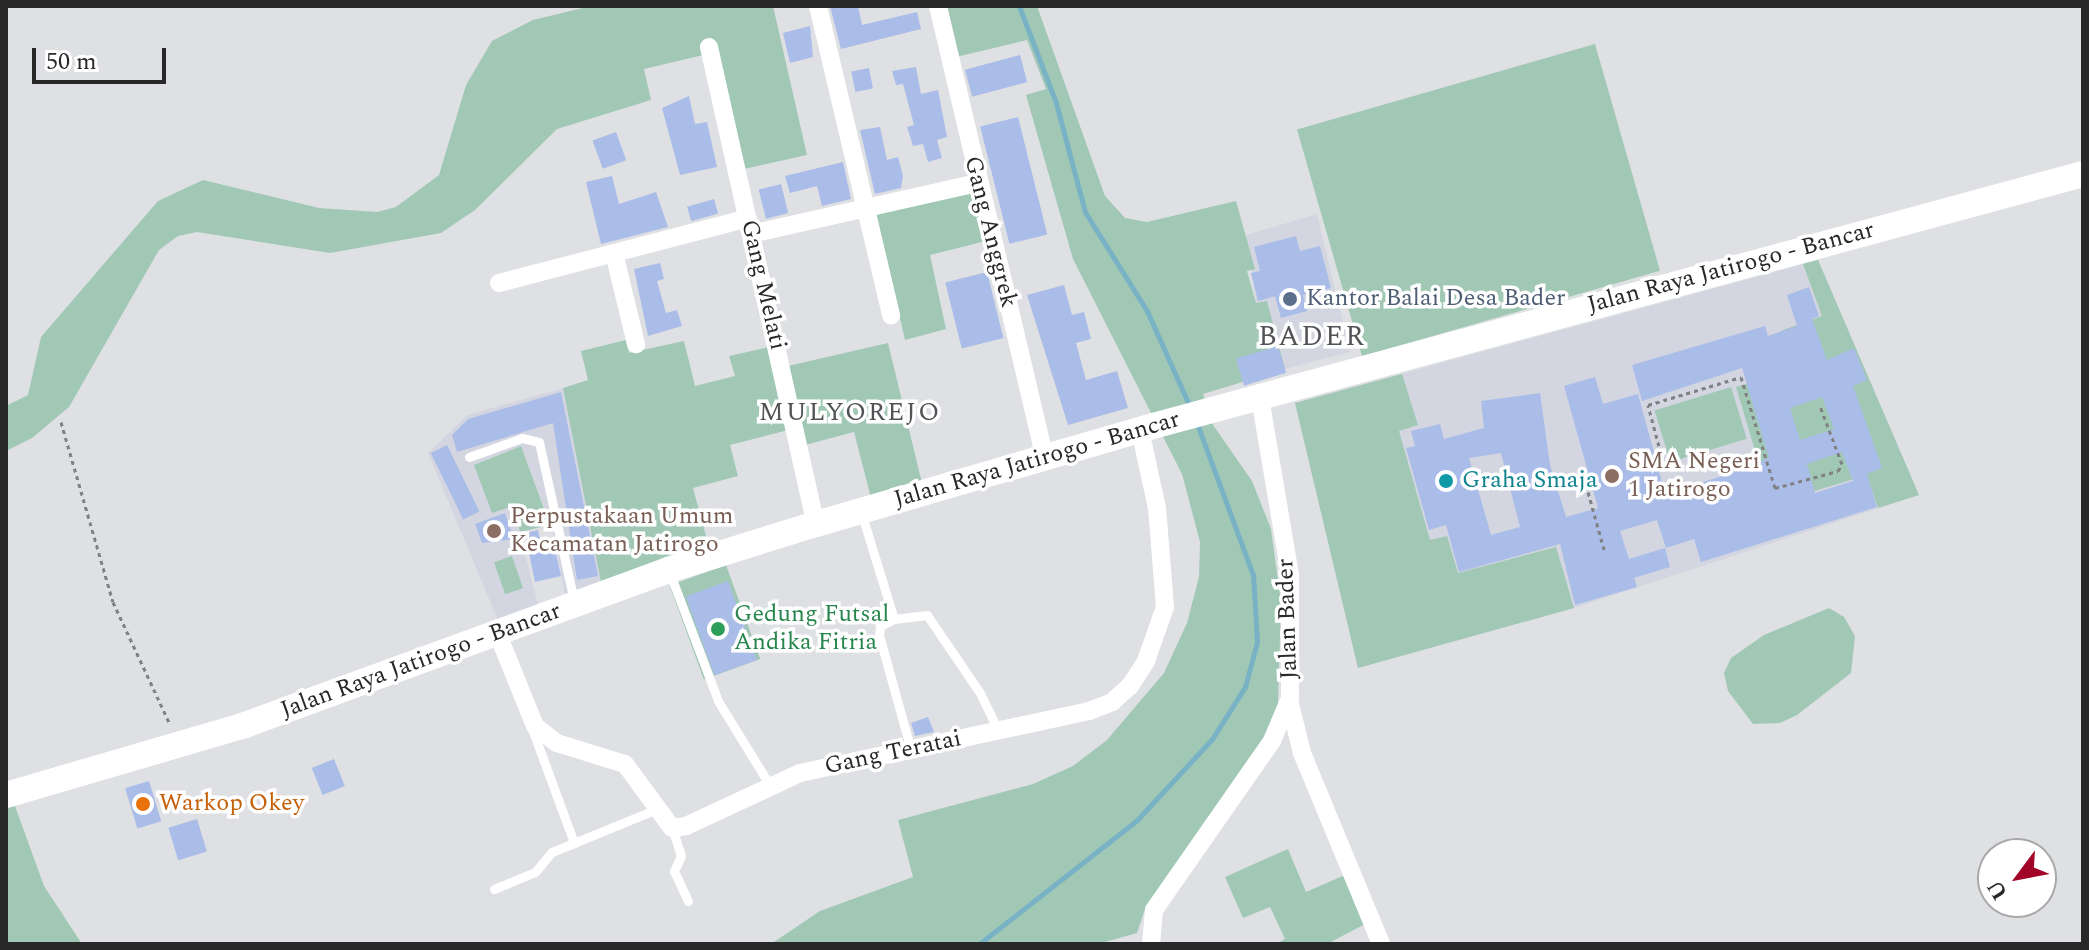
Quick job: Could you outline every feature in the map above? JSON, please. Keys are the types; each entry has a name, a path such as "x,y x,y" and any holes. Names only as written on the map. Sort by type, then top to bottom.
{"main road":[{"name":"Jalan Raya Jatirogo - Bancar","path":"6,795 181,745 668,570 816,524 1147,428 2083,174"}],"street":[{"path":"818,6 891,315"},
{"name":"Gang Anggrek","path":"938,6 977,183 1045,458"},
{"name":"Gang Melati","path":"709,47 816,524"},
{"path":"499,283 614,253 749,226 866,208 977,183"},
{"path":"614,253 636,344"},
{"name":"Jalan Bader","path":"1151,944 1154,910 1272,741 1290,698 1290,575 1252,400"},
{"name":"Gang Teratai","path":"672,828 686,826 769,784 1112,702 1146,661 1167,593 1147,428"},
{"path":"497,632 527,716 557,743 625,764 672,828"},
{"path":"1290,698 1302,753 1381,944"}],"lane":[{"path":"469,457 522,438 539,442 575,604"},
{"path":"861,511 894,619"},
{"path":"668,570 718,701 769,784"},
{"path":"911,750 879,635 880,626 894,619 927,615 980,693 998,730"},
{"path":"527,716 574,843"},
{"path":"494,889 535,872 547,855 657,809"},
{"path":"672,828 681,856 674,871 688,901"}],"path":[{"path":"1665,469 1648,405 1741,377 1775,488 1838,471 1842,464 1820,406"},
{"path":"61,422 113,602 181,745"},
{"path":"1588,492 1605,553"}],"shaded area":[{"path":"1317,214 1350,352 1285,369 1267,302 1256,304 1246,235"},
{"name":"SMA Negeri 1 Jatirogo","path":"1818,260 1919,495 1574,608 1358,668 1295,403"},
{"path":"563,388 601,582 565,595 552,528 521,446 474,465 513,506 538,605 498,620 428,453 467,415"}],"green space":[{"path":"591,6 773,6 807,155 744,169 716,52 644,69 651,100 557,129 475,210 441,233 330,253 197,232 178,236 159,250 69,407 32,438 6,451 6,406 28,395 41,337 158,201 203,180 319,208 377,212 396,207 439,175 466,85 492,41 533,20"},
{"path":"943,6 1037,6 1105,196 1125,218 1147,222 1236,201 1255,269 1247,271 1256,303 1267,301 1285,369 1203,394 1213,425 1252,481 1271,529 1281,602 1278,704 1261,743 1145,909 1137,933 1098,944 771,944 820,911 913,877 898,820 1033,784 1073,766 1107,740 1164,673 1187,623 1199,577 1200,542 1182,474 1073,259 1026,95 1046,89 1027,40 956,57"},
{"path":"1595,44 1660,271 1362,356 1297,129"},
{"path":"974,190 986,241 930,255 946,329 905,340 876,213"},
{"path":"1818,260 1919,495 1878,508 1867,475 1771,504 1736,387 1796,369 1783,330 1822,316 1803,264"},
{"path":"626,340 629,353 684,341 695,386 735,376 729,356 769,347 775,369 888,343 922,483 871,498 854,432 805,445 800,427 730,445 738,476 693,488 709,547 601,582 563,388 588,380 581,351"},
{"path":"1402,374 1418,425 1399,431 1430,540 1447,536 1458,573 1556,547 1574,608 1358,668 1295,403"},
{"path":"1731,387 1747,439 1670,462 1654,410"},
{"path":"521,446 550,525 520,532 513,506 492,513 474,465"},
{"path":"512,556 523,588 505,594 494,562"},
{"name":"Gedung Futsal Andika Fitria","path":"726,565 760,659 704,679 670,586"},
{"path":"1829,608 1844,617 1855,636 1851,673 1797,715 1780,723 1753,724 1728,691 1724,673 1731,658 1764,635"},
{"path":"15,806 44,886 82,944 6,944 6,808"},
{"path":"1288,849 1306,892 1345,875 1367,923 1327,944 1276,944 1285,939 1270,907 1243,918 1225,877"}],"building":[{"path":"830,6 858,6 862,25 917,12 921,29 841,49"},
{"path":"810,26 813,57 790,63 783,33"},
{"path":"1020,55 1027,82 972,97 965,70"},
{"path":"916,67 921,94 938,90 947,137 937,140 942,158 928,162 923,144 913,146 907,127 914,125 903,84 896,85 892,71"},
{"path":"869,68 873,89 855,92 851,71"},
{"path":"689,96 695,124 707,122 717,167 680,175 662,108"},
{"path":"1018,117 1047,234 1009,244 980,126"},
{"path":"880,127 887,160 898,157 903,176 901,188 875,194 860,130"},
{"path":"616,132 626,160 603,169 593,141"},
{"path":"843,162 851,199 822,206 817,186 790,193 785,176"},
{"path":"612,176 619,204 656,192 668,227 601,244 586,182"},
{"path":"781,184 788,213 766,219 759,190"},
{"path":"714,199 718,213 691,221 687,207"},
{"path":"1296,236 1300,251 1320,246 1331,288 1303,295 1307,311 1281,318 1275,296 1258,301 1251,273 1260,271 1254,247"},
{"path":"660,263 664,279 657,281 666,313 677,310 682,326 648,336 634,269"},
{"path":"987,272 1003,338 962,348 945,282"},
{"path":"1064,285 1072,315 1084,312 1091,339 1076,343 1086,380 1117,371 1128,408 1068,425 1027,295"},
{"path":"1809,287 1819,316 1812,319 1827,360 1854,348 1867,380 1853,386 1882,468 1867,474 1877,507 1701,562 1694,539 1666,548 1657,520 1620,531 1629,559 1665,548 1670,567 1634,578 1637,587 1575,605 1560,544 1459,572 1446,525 1429,530 1406,448 1415,446 1411,431 1440,424 1444,439 1484,428 1481,401 1540,393 1550,465 1566,517 1598,508 1564,386 1595,377 1603,404 1638,394 1665,493 1730,474 1769,458 1742,368 1642,401 1632,365 1765,326 1768,336 1797,326 1787,295","holes":["1822,397 1834,429 1800,440 1790,408","1842,452 1853,481 1815,493 1807,464","1501,453 1520,527 1491,535 1469,458"]},
{"path":"1278,346 1286,373 1244,386 1236,359"},
{"path":"561,392 598,576 577,580 553,423 457,452 452,435 468,419"},
{"path":"447,445 479,512 463,519 431,453"},
{"name":"Perpustakaan Umum Kecamatan Jatirogo","path":"505,513 514,539 482,543 475,524"},
{"path":"538,530 541,544 553,541 561,576 535,582 525,533"},
{"name":"Gedung Futsal Andika Fitria","path":"728,581 757,660 714,675 686,596"},
{"path":"928,717 934,732 915,736 911,723"},
{"path":"334,759 345,786 323,795 312,768"},
{"name":"Warkop Okey","path":"149,781 161,821 137,828 125,788"},
{"path":"197,819 207,852 178,860 168,828"}],"waterway":[{"path":"1019,6 1056,103 1085,212 1147,311 1190,407"},
{"path":"979,944 1137,820 1212,739 1245,687 1257,642 1253,575 1197,424"}],"place":[{"name":"Kantor Balai Desa Bader","path":"1290,299"},
{"name":"SMA Negeri 1 Jatirogo","path":"1612,476"},
{"name":"Graha Smaja","path":"1446,481"},
{"name":"Perpustakaan Umum Kecamatan Jatirogo","path":"494,531"},
{"name":"Gedung Futsal Andika Fitria","path":"718,629"},
{"name":"Warkop Okey","path":"143,804"}],"district":[{"name":"BADER","path":"1312,337"},
{"name":"MULYOREJO","path":"850,413"}]}
